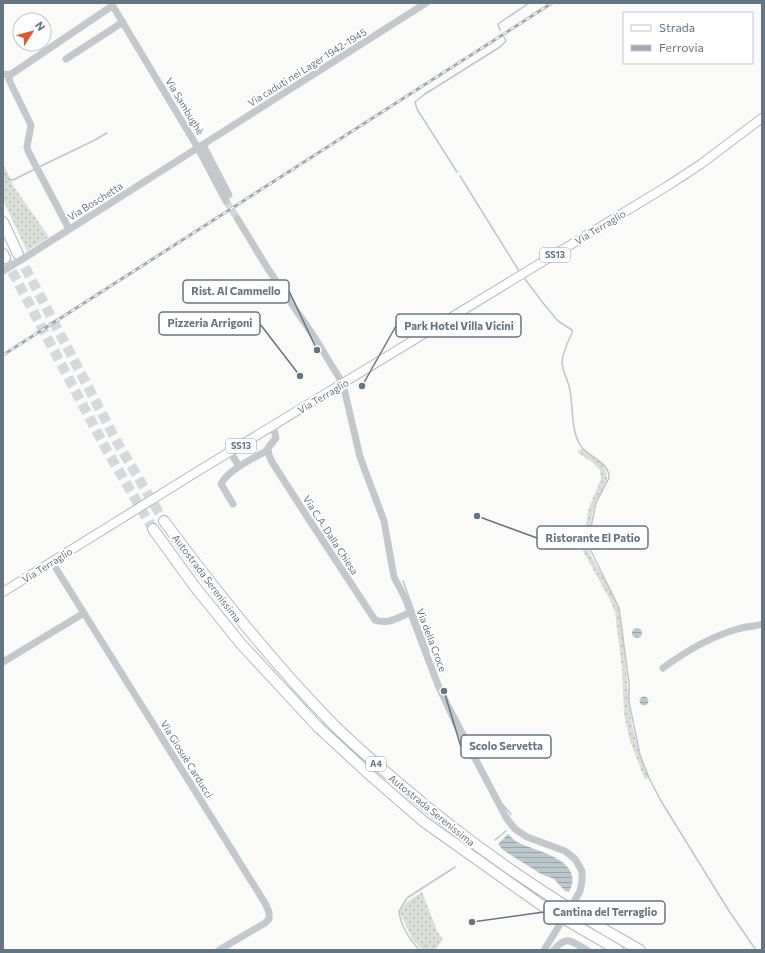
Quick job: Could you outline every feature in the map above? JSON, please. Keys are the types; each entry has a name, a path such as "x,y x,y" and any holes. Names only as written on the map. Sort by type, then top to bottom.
{"highway":[{"path":"3,222 18,254"},
{"name":"Autostrada Serenissima","path":"164,521 207,580 254,638 328,719 380,767 432,812 489,856 553,898 640,950"},
{"name":"Autostrada Serenissima","path":"153,529 195,587 242,645 318,727 370,776 423,821 544,907 618,950"}],"main road":[{"name":"Via Terraglio","path":"3,592 685,175 762,118"}],"street":[{"name":"Via caduti nei Lager 1942-1945","path":"201,146 426,3"},
{"name":"Via Sambughè","path":"6,74 112,4 201,146 228,198"},
{"path":"66,59 123,22"},
{"path":"6,74 31,125 27,147 28,151 69,229"},
{"name":"Via Boschetta","path":"3,271 201,146"},
{"path":"237,218 268,269 315,338 343,384"},
{"name":"Via della Croce","path":"343,384 360,457 384,521 394,577 411,612 438,685 457,726 506,819 515,829 527,837 565,851 575,860 582,871 580,891 575,900"},
{"path":"233,504 221,484 224,477 239,466 268,450 276,436 273,426"},
{"name":"Via C.A. Dalla Chiesa","path":"268,450 272,462 283,480 375,620 388,622 411,612"},
{"path":"230,452 239,466"},
{"name":"Via Giosuè Carducci","path":"52,562 265,903 269,912 269,918 265,923 219,950"},
{"path":"3,662 84,613"},
{"path":"663,668 690,649 712,639 738,628 762,624"},
{"path":"544,950 560,926"},
{"path":"554,950 562,941 570,940 587,950"}],"shaded area":[{"path":"3,163 14,187 49,237 27,251 3,200"},
{"path":"582,448 601,462 607,476 606,485 596,501 593,510 589,531 588,548 616,600 618,608 623,635 632,726 643,763 649,777 645,780 630,741 624,714 622,669 615,612 583,551 588,510 601,479 600,470 592,462 577,452"},
{"path":"635,628 639,628 641,629 641,637 635,638 632,635 632,631"},
{"path":"644,696 649,701 644,706 639,701"},
{"path":"508,834 517,842 556,858 565,864 571,872 572,881 569,892 565,891 554,879 541,874 503,850 498,844"},
{"path":"422,892 438,933 443,939 435,950 423,950 413,940 399,911 407,902"}],"waterway":[{"path":"500,30 498,24 529,3"},
{"path":"457,172 417,109 415,102 425,94 500,47 506,41 504,37"},
{"path":"39,167 107,133"},
{"path":"3,172 7,179 13,180 35,169"},
{"path":"460,176 519,271"},
{"path":"525,279 558,321 572,330 562,362 570,393 574,429 582,448 601,463 608,472 609,478 596,503 589,547 619,608 629,683 629,702 640,755 649,778 661,801 729,911 756,950"},
{"path":"403,581 429,652"},
{"path":"451,706 478,757"},
{"path":"503,805 511,814"},
{"path":"495,840 506,831"},
{"path":"420,950 406,932 401,921 399,911 407,898 455,867"}],"tunnel":[{"path":"226,201 237,218"},
{"path":"18,254 117,442 164,521"},
{"path":"5,258 106,449 153,529"}],"railway":[{"path":"3,355 552,3"}],"place":[{"name":"Rist. Al Cammello","path":"317,350"},
{"name":"Pizzeria Arrigoni","path":"300,376"},
{"name":"Park Hotel Villa Vicini","path":"362,386"},
{"name":"Ristorante El Patio","path":"477,516"},
{"name":"Scolo Servetta","path":"444,691"},
{"name":"Cantina del Terraglio","path":"472,922"}]}
